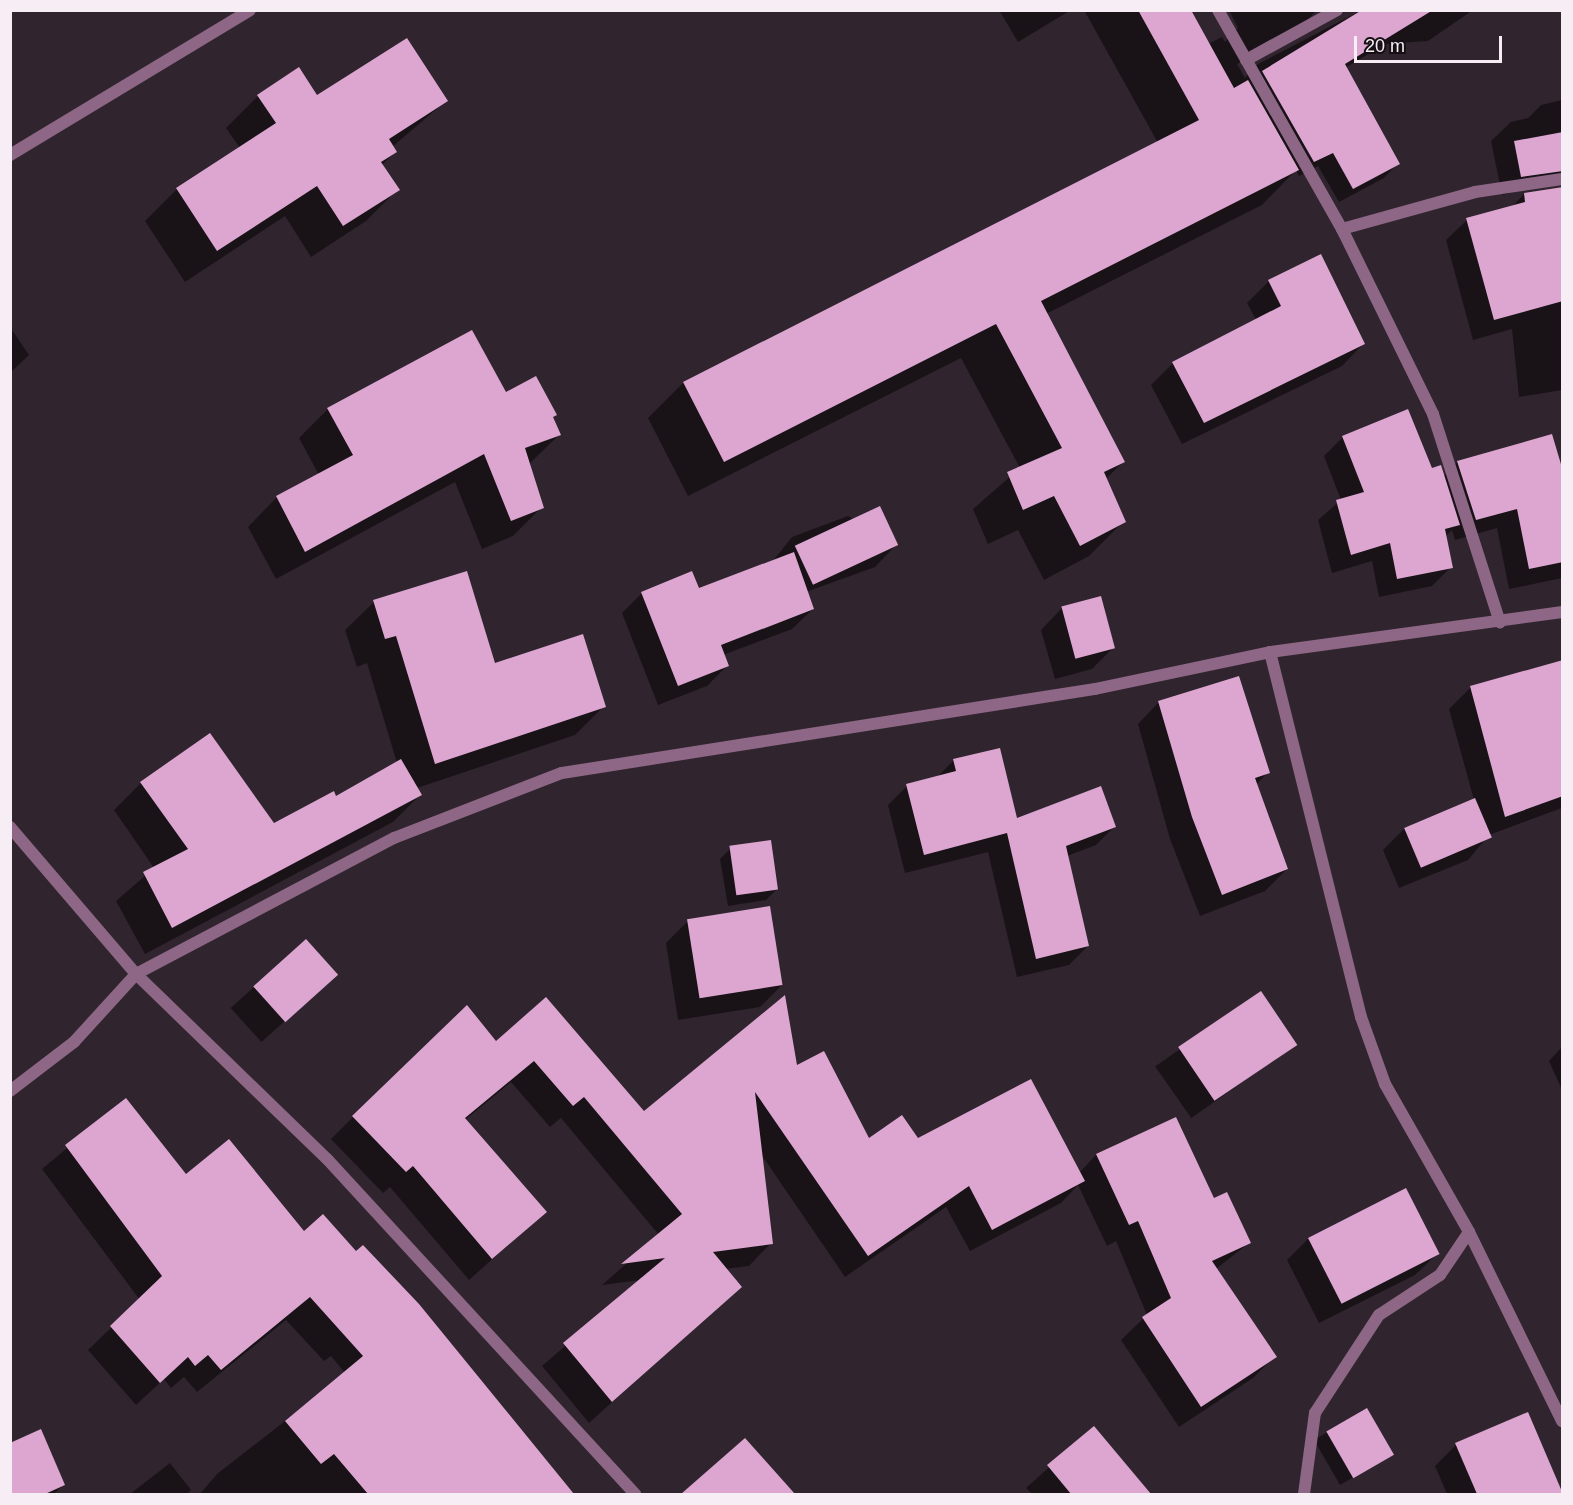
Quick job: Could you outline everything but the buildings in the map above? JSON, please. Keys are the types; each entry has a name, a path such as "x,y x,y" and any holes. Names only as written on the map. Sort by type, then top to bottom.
{"street":[{"path":"10,155 250,10"},
{"path":"1218,10 1342,229 1433,414 1500,623"},
{"path":"1246,60 1337,10"},
{"path":"1342,229 1475,192 1563,179"},
{"path":"10,1091 75,1042 136,974 394,838 562,773 1095,689 1270,652 1500,623 1563,612"},
{"path":"1270,652 1361,1017 1385,1084 1469,1232 1563,1421"},
{"path":"10,827 136,974 328,1160 635,1494"},
{"path":"1304,1494 1315,1413 1378,1315 1440,1275 1469,1232"}]}
